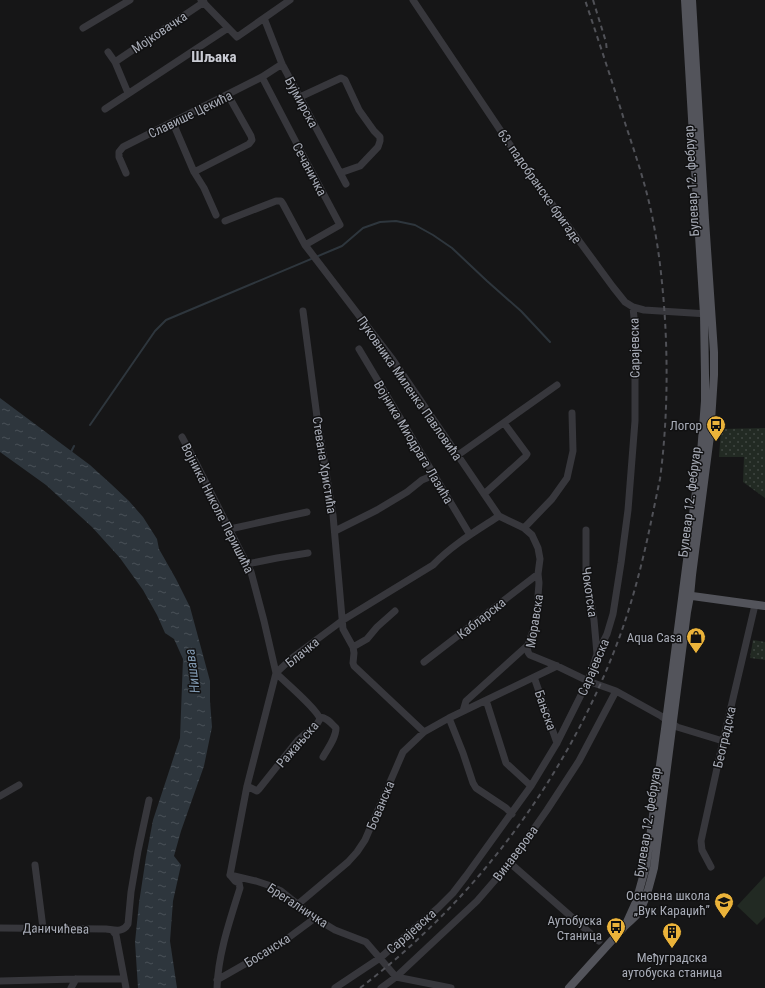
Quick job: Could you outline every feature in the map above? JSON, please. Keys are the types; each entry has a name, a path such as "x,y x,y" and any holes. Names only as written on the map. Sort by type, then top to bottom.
{"main road":[{"name":"Булевар 12. фебруар","path":"568,988 606,948 626,924 634,919 640,911 654,868 672,730 669,722 687,612 686,595 692,575 710,436 714,352 708,314 698,220 685,0"},
{"name":"Булевар 12. фебруар","path":"692,0 705,220 708,314"},
{"path":"686,595 765,606"}],"street":[{"path":"83,28 130,0"},
{"path":"202,1 237,37 290,0"},
{"name":"63. падобранске бригаде","path":"413,0 532,176 613,287 625,302 633,307"},
{"name":"Мојковачка","path":"115,62 202,1"},
{"name":"Бујмирска","path":"264,18 282,64 346,184"},
{"path":"104,109 228,28"},
{"path":"108,52 115,62 128,93"},
{"name":"Славише Цекића","path":"126,173 119,156 119,152 123,147 228,95 262,77 282,64"},
{"name":"Сечаничка","path":"262,77 340,225 305,245"},
{"path":"300,97 341,78 345,80 359,110 380,137 378,147 360,166 340,173"},
{"path":"194,172 250,144 252,140 228,95"},
{"path":"173,122 194,172 204,188 216,215"},
{"name":"Пуковника Миленка Павловића","path":"225,221 276,201 281,201 305,245 393,360 499,516"},
{"path":"633,307 644,310 708,314"},
{"name":"Сарајевска","path":"335,988 380,958 446,901 512,814 531,786 557,743 588,681 597,654 607,634 612,614 628,510 635,421 635,328 633,307"},
{"name":"Стевана Христића","path":"303,311 317,416 323,446 335,530 343,629 353,647"},
{"name":"Војника Миодрага Лазића","path":"358,349 470,535"},
{"path":"458,455 557,385"},
{"path":"524,528 552,499 567,478 573,451 572,413"},
{"path":"484,494 527,454 504,423"},
{"name":"Војника Николе Перишића","path":"182,437 251,572 276,673"},
{"path":"335,530 377,510 407,492 422,480 434,475"},
{"path":"230,529 306,512"},
{"name":"Моравска","path":"499,516 524,528 532,535 538,548 540,558 538,574 540,583 536,622 528,645 530,655 588,681 616,691 661,716 677,727 723,741"},
{"name":"Блачка","path":"230,875 247,786 276,673 292,658 343,620 433,565 443,554 499,516"},
{"name":"Чокотска","path":"586,530 586,570 594,620 597,654"},
{"path":"247,564 308,553"},
{"name":"Кабларска","path":"424,662 538,574"},
{"name":"Београдска","path":"711,867 702,850 701,842 754,605"},
{"path":"395,611 377,627 367,639 353,647 353,663 355,668 424,732"},
{"name":"Бованска","path":"463,711 466,702 528,645"},
{"name":"Бованска","path":"297,905 348,862 357,852 365,840 403,752 424,732 463,711 557,666"},
{"name":"Ражањска","path":"247,786 257,791 259,790 298,740 317,724 320,719 320,717 306,702 276,673"},
{"name":"Бањска","path":"534,677 557,743"},
{"name":"Винаверова","path":"381,988 396,977 477,901 510,863 579,761 616,691"},
{"path":"486,700 506,763 531,786"},
{"path":"320,717 327,719 336,728 334,737 323,757"},
{"path":"449,718 476,788 506,808 512,814"},
{"path":"0,796 19,785"},
{"path":"112,930 122,930 126,928 128,924 136,858 149,800"},
{"path":"510,863 599,941"},
{"path":"35,865 43,928"},
{"path":"217,988 217,980 227,932 240,888 238,883 230,875"},
{"name":"Брегалничка","path":"230,875 268,885 335,930 366,942 396,977"},
{"name":"Босанска","path":"217,980 280,944 315,918"},
{"name":"Даничићева","path":"0,926 112,930"},
{"path":"112,930 116,935 126,988"},
{"path":"396,977 451,988"},
{"path":"71,988 76,979"},
{"path":"0,981 124,979"}],"shaded area":[{"path":"765,428 765,498 743,482 744,457 719,457 721,429"},
{"path":"753,640 765,642 765,660 750,658"},
{"path":"765,876 765,917 757,925 737,906"}],"water":[{"name":"Нишава","path":"0,398 90,465 129,501 143,517 157,539 159,549 190,607 210,681 212,727 204,766 181,831 174,856 181,865 173,901 170,941 177,988 138,988 135,942 139,903 153,820 180,738 183,659 174,639 165,633 143,590 120,558 92,527 46,485 0,452"}],"waterway":[{"path":"90,425 155,331 166,320 342,246 363,228 380,222 396,221 415,225 452,248 521,311 550,342"},
{"path":"71,452 74,446"}],"railway":[{"path":"360,988 402,954 441,917 477,878 511,836 542,792 569,746 594,698 615,649 631,602 648,538 660,479 667,379 666,340 661,273 652,213 634,151 585,0"},
{"path":"593,0 606,42 607,52"}],"place":[{"name":"Логор","path":"716,442"},
{"name":"Aqua Casa","path":"696,654"},
{"name":"Основна школа „Вук Караџић”","path":"724,919"},
{"name":"Аутобуска Станица","path":"616,944"},
{"name":"Међуградска аутобуска станица","path":"672,949"}],"district":[{"name":"Шљака","path":"214,57"}]}
